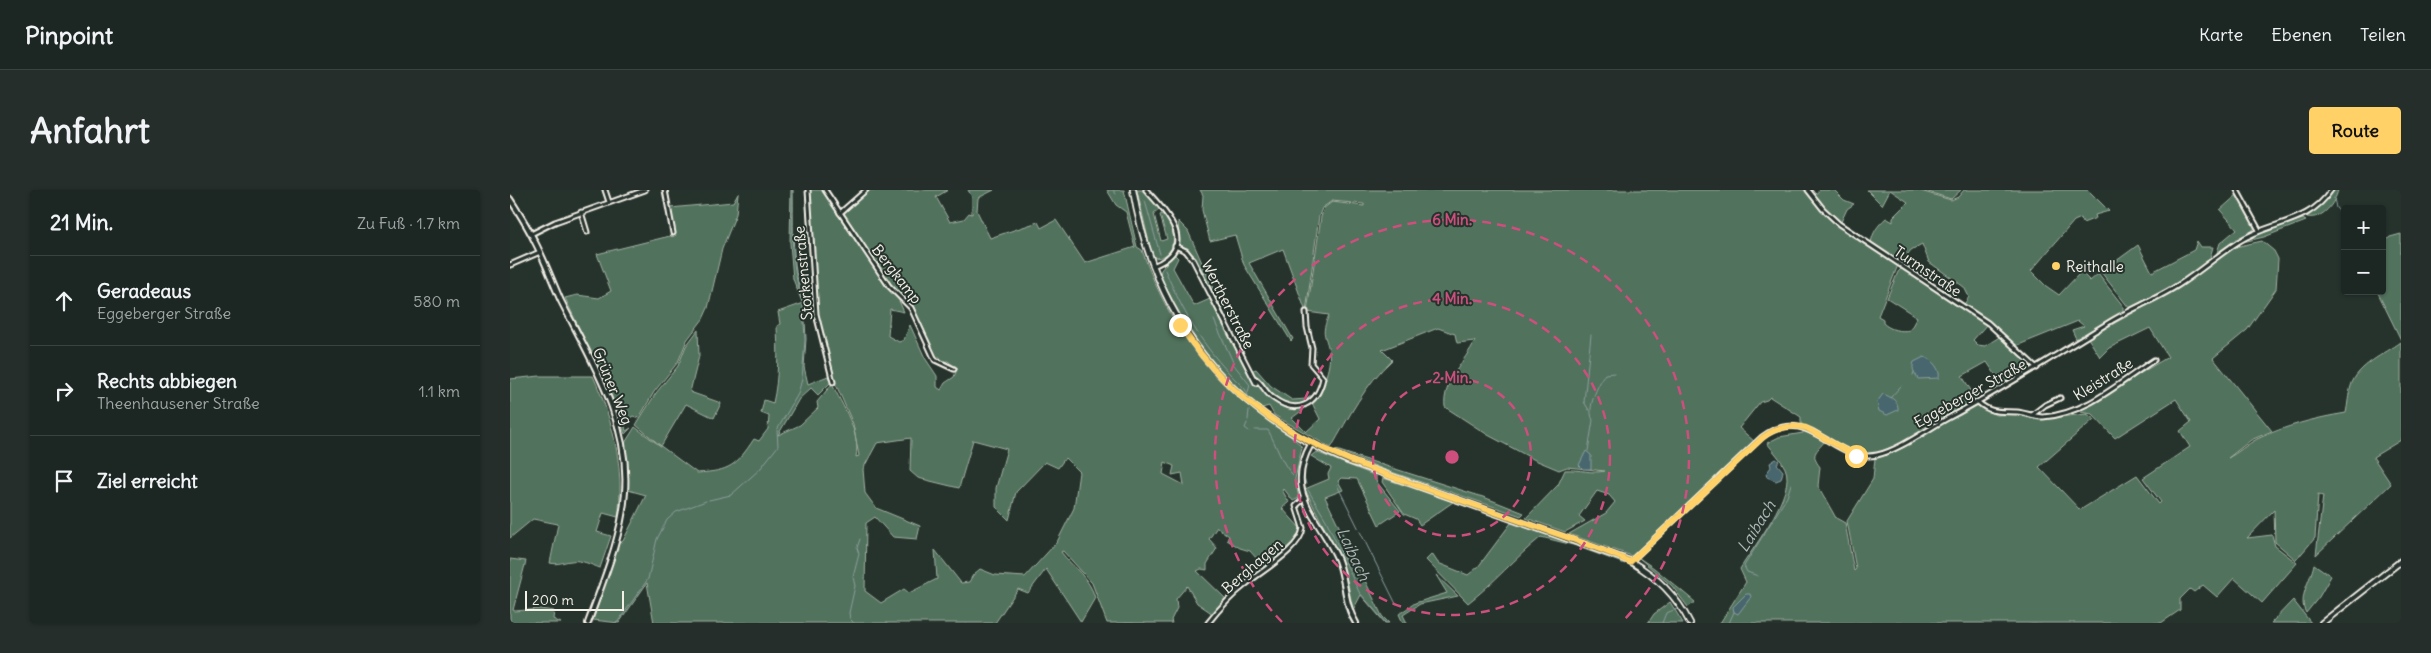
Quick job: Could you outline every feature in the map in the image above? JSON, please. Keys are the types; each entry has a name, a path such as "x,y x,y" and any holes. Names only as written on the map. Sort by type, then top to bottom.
{"main road":[{"path":"1133,190 1142,236 1152,266 1180,325 1209,364 1240,395 1268,418 1311,444 1374,471 1630,562 1659,581 1670,591 1690,623"},
{"path":"2322,623 2400,562"}],"street":[{"path":"605,190 609,202"},
{"path":"531,234 581,212 645,190"},
{"path":"665,190 673,233"},
{"name":"Storkenstraße","path":"808,190 816,314 833,382"},
{"name":"Bergkamp","path":"825,190 889,286 911,308 934,360 954,369"},
{"path":"840,212 866,190"},
{"path":"1146,190 1173,221 1177,234 1175,246 1166,259 1152,266"},
{"name":"Turmstraße","path":"1808,190 1822,209 1839,224 1988,323 2038,368"},
{"path":"2237,190 2258,230"},
{"name":"Eggeberger Straße","path":"1630,562 1762,438 1773,430 1802,427 1812,430 1850,453 1875,455 1900,445 2038,368 2114,320 2175,287 2258,230 2304,216 2321,203 2331,190"},
{"name":"Grüner Weg","path":"510,199 540,252 610,400 619,425 624,454 625,485 622,517 588,623"},
{"path":"581,212 588,232"},
{"name":"Wertherstraße","path":"1175,246 1186,251 1193,260 1256,383"},
{"path":"510,265 540,252"},
{"name":"Wertherstraße","path":"1254,378 1278,401 1296,406 1306,406 1312,402 1323,378 1311,364 1312,348 1307,328 1306,312"},
{"name":"Kleistraße","path":"1978,402 1990,412 2020,412 2040,417 2055,416 2080,408 2106,394 2154,360"},
{"name":"Kleistraße","path":"2032,415 2045,404 2060,398"},
{"path":"1311,444 1299,473 1305,498 1338,561 1348,608 1356,623"},
{"name":"Berghagen","path":"1208,623 1245,584 1282,556 1297,540 1303,528 1296,506 1305,498"}],"green space":[{"path":"791,190 793,190 795,260 804,301 802,302 793,279 790,243"},
{"path":"808,190 822,190 870,263 896,294 904,312 890,309 888,336 899,342 904,340 910,325 925,358 937,376 937,387 941,390 945,383 954,377 957,369 948,361 941,362 940,357 936,357 912,306 890,285 843,214 868,190 948,190 936,197 950,222 964,219 969,213 972,214 972,197 968,190 994,190 978,198 977,211 990,238 1038,222 1041,228 1056,220 1085,263 1135,247 1126,212 1116,205 1107,190 1124,190 1137,247 1142,250 1150,272 1170,313 1195,351 1209,369 1242,401 1302,447 1295,479 1299,498 1293,501 1284,489 1282,490 1289,502 1282,508 1300,528 1297,538 1265,568 1250,551 1240,548 1227,540 1229,536 1217,527 1209,539 1217,548 1207,564 1207,570 1201,569 1197,571 1227,600 1213,614 1197,603 1187,586 1176,599 1177,608 1171,620 1172,623 1107,623 1092,583 1063,551 1061,552 1089,585 1095,598 1081,622 1046,569 1028,593 1018,589 995,623 654,623 647,583 619,623 593,620 618,544 623,541 646,495 628,490 625,443 635,427 697,473 717,471 737,461 754,439 759,441 768,429 769,416 761,413 764,400 773,403 775,393 778,365 777,326 780,324 778,312 804,303 806,339 804,367 808,384 828,376 831,382 818,395 811,388 799,399 778,435 800,425 818,408 817,402 832,384 850,419 856,438 853,424 831,373 827,349 817,314","holes":["911,438 910,471 918,478 959,488 973,440 1007,449 996,488 996,507 1009,520 1016,492 1045,462 1058,468 1065,458 1079,472 1074,508 1057,542 1025,577 995,575 980,569 969,582 961,583 935,550 937,579 909,593 904,589 881,603 865,591 866,523 875,517 893,537 917,539 920,526 876,508 865,493 863,469 877,443","856,439 859,456 856,457","1165,462 1174,466 1172,475 1182,473 1184,485 1163,474"]},
{"path":"1137,190 1143,190 1160,209 1154,214 1161,241 1167,239 1160,215 1164,213 1171,226 1173,233 1172,247 1169,253 1163,256 1155,258 1151,251"},
{"path":"1200,190 1808,190 1830,217 1898,265 1878,316 1883,319 1883,323 1896,330 1910,330 1917,317 1887,298 1898,272 1902,268 1987,324 1973,340 1978,345 1985,346 2001,336 2033,366 2003,386 1987,362 1962,376 1977,400 1899,444 1874,454 1862,455 1846,450 1813,428 1801,425 1801,417 1770,397 1760,402 1739,428 1755,442 1632,556 1569,534 1606,513 1615,502 1609,495 1597,491 1579,516 1585,521 1565,532 1526,518 1558,485 1565,470 1605,471 1567,467 1559,470 1535,460 1488,435 1445,407 1447,389 1455,372 1475,341 1457,343 1455,334 1438,328 1382,350 1392,360 1382,369 1366,390 1331,448 1274,415 1269,406 1262,408 1245,395 1229,381 1202,349 1169,294 1160,275 1161,270 1174,254 1178,258 1173,268 1194,306 1210,299 1248,372 1256,369 1271,386 1292,400 1307,399 1309,396 1315,396 1312,403 1325,379 1330,358 1324,334 1329,315 1307,312 1321,217 1324,208 1332,202 1364,206 1364,204 1332,201 1322,208 1319,216 1306,312 1283,249 1249,263 1293,339 1291,341 1244,265 1235,235 1210,241 1202,210 1203,195","holes":["1312,403 1320,419 1306,432 1292,418"]},
{"path":"1820,190 1834,190 1844,200 1854,204 1847,209 1840,224 1814,195"},
{"path":"1867,190 1890,190 1882,205"},
{"path":"1890,190 1917,190 1951,200 1958,197 1964,190 2088,190 2109,211 2095,215 2096,218 2083,223 2081,218 2074,221 2031,271 2046,286 2059,295 2081,272 2090,281 2098,274 2123,306 2123,311 2077,341 2072,330 2084,326 2078,321 2016,346 1988,321 1963,306 1969,297 1964,287 1929,262 1922,244 1911,250 1900,264 1871,244 1874,233 1880,223 1886,218 1893,222 1893,217 1908,202"},
{"path":"1922,190 1961,190 1951,199"},
{"path":"2333,190 2338,190 2327,210 2318,216 2307,217 2323,204"},
{"path":"738,193 736,214 722,249 708,308 703,319 687,340 678,362 654,392 639,418 633,416 624,422 626,431 631,428 625,434 607,387 565,298 577,295 599,298 611,291 597,254 674,235 670,208 733,202"},
{"path":"2238,194 2255,227 2216,256 2220,243 2237,229 2220,210"},
{"path":"2303,219 2306,221 2264,237 2243,242 2266,230"},
{"path":"1178,221 1188,231 1228,322 1195,256 1180,245"},
{"path":"2401,234 2401,340 2379,295 2386,295 2386,240 2390,237"},
{"path":"2197,241 2201,247 2213,247 2209,261 2183,281 2180,280 2176,284 2129,308 2101,272 2138,245 2152,272 2194,250"},
{"path":"2262,241 2274,251 2278,259 2276,289 2247,330 2213,358 2272,431 2251,440 2228,458 2253,441 2278,430 2346,413 2351,386 2359,372 2401,342 2401,440 2373,457 2391,484 2316,555 2323,496 2318,495 2315,538 2296,560 2275,542 2274,510 2247,538 2272,535 2275,546 2297,563 2262,603 2234,578 2217,597 2203,585 2194,592 2190,589 2180,599 2180,610 2161,623 1720,623 1746,582 1740,569 1772,520 1785,491 1787,479 1785,468 1767,443 1779,437 1803,433 1803,430 1825,441 1815,453 1815,459 1820,467 1818,486 1836,518 1845,523 1854,571 1856,569 1847,521 1873,479 1875,458 1891,452 1976,405 1996,415 2019,414 2040,419 2087,414 2094,419 2039,467 2080,510 2137,475 2159,504 2161,502 2143,478 2190,447 2180,431 2191,422 2176,399 2115,438 2092,414 2080,412 2080,409 2168,357 2150,328 2109,348 2100,357 2088,338 2176,289 2235,247"},
{"path":"698,330 699,356 690,392 721,403 714,418 686,404 661,446 636,425 656,393 678,366 686,346"},
{"path":"540,376 593,376 612,427 620,481 620,499 618,517 603,513 597,532 611,536 600,568 578,561 558,564 550,563 558,524 533,519 510,538 510,379"},
{"path":"1336,450 1486,498 1524,513 1521,516 1383,469"},
{"path":"1316,452 1376,476 1376,481 1400,511 1379,525 1357,479 1341,478 1338,481 1343,490 1325,497 1382,616 1389,623 1385,623 1361,595 1353,610 1348,584 1340,559 1305,489 1329,479 1328,474 1331,468 1311,456"},
{"path":"1383,478 1453,502 1420,525 1416,519 1404,514 1382,482"},
{"path":"1511,523 1614,557 1625,562 1625,564 1573,545 1541,537 1468,603 1426,560 1432,554 1438,563 1468,575 1478,567"},
{"path":"1639,558 1695,602 1688,607 1672,586"},
{"path":"510,559 526,561 513,610 540,609 554,611 553,619 561,623 510,623"},
{"path":"2314,564 2331,576 2319,597 2306,613 2303,601"},
{"path":"1436,575 1458,596 1420,604 1403,615 1407,623 1403,623 1399,614 1415,603 1447,593"},
{"path":"2293,600 2311,623 2271,623"},
{"path":"1670,602 1683,623 1648,623 1654,614"}],"water":[{"path":"1924,357 1935,365 1939,372 1939,378 1918,379 1913,365 1914,362"},
{"path":"1883,394 1896,402 1898,410 1887,415 1879,411 1877,402"},
{"path":"1586,451 1591,455 1591,469 1583,469 1579,465"},
{"path":"1776,459 1779,461 1777,464 1783,471 1781,479 1776,481 1767,477 1766,474 1771,467 1770,463"},
{"path":"1746,594 1750,594 1751,597 1738,614 1734,612 1733,607"}],"waterway":[{"path":"792,190 794,260 803,302"},
{"name":"Laibach","path":"1113,190 1116,194"},
{"path":"2334,198 2336,208 2341,212"},
{"name":"Laibach","path":"1145,201 1160,254"},
{"name":"Laibach","path":"1165,270 1198,334 1219,362 1245,389 1248,395"},
{"path":"709,500 731,495 760,469 778,446 777,430 798,394 802,379 805,340 803,305"},
{"path":"1214,320 1233,362"},
{"path":"1589,410 1584,402 1591,335"},
{"path":"1234,365 1250,385 1248,392"},
{"path":"1588,451 1593,420 1591,415 1592,403 1605,374 1614,373"},
{"path":"1891,397 1901,386"},
{"name":"Laibach","path":"1248,420 1249,410"},
{"name":"Laibach","path":"1247,423 1245,428 1249,431"},
{"name":"Laibach","path":"1255,430 1268,430 1282,460 1293,475"},
{"name":"Laibach","path":"1304,477 1306,484"},
{"name":"Laibach","path":"1758,576 1747,572 1744,566 1787,497 1791,484"},
{"path":"1337,485 1396,604"},
{"name":"Laibach","path":"1308,490 1326,520 1359,592 1386,623"},
{"path":"617,623 648,579 657,539 667,520 676,512 706,501"},
{"path":"1305,507 1335,562 1340,577 1344,604 1352,623"},
{"path":"854,623 850,619 849,613 855,586 853,577 859,554 857,548 860,539"},
{"path":"1662,623 1666,613 1677,609"},
{"name":"Laibach","path":"1729,623 1734,612"}],"place":[{"name":"Reithalle","path":"2056,266"}],"route":[{"path":"1180,325 1209,364 1240,395 1268,418 1311,444 1348,461 1630,562 1762,438 1773,430 1798,426 1806,428 1856,456"}]}
